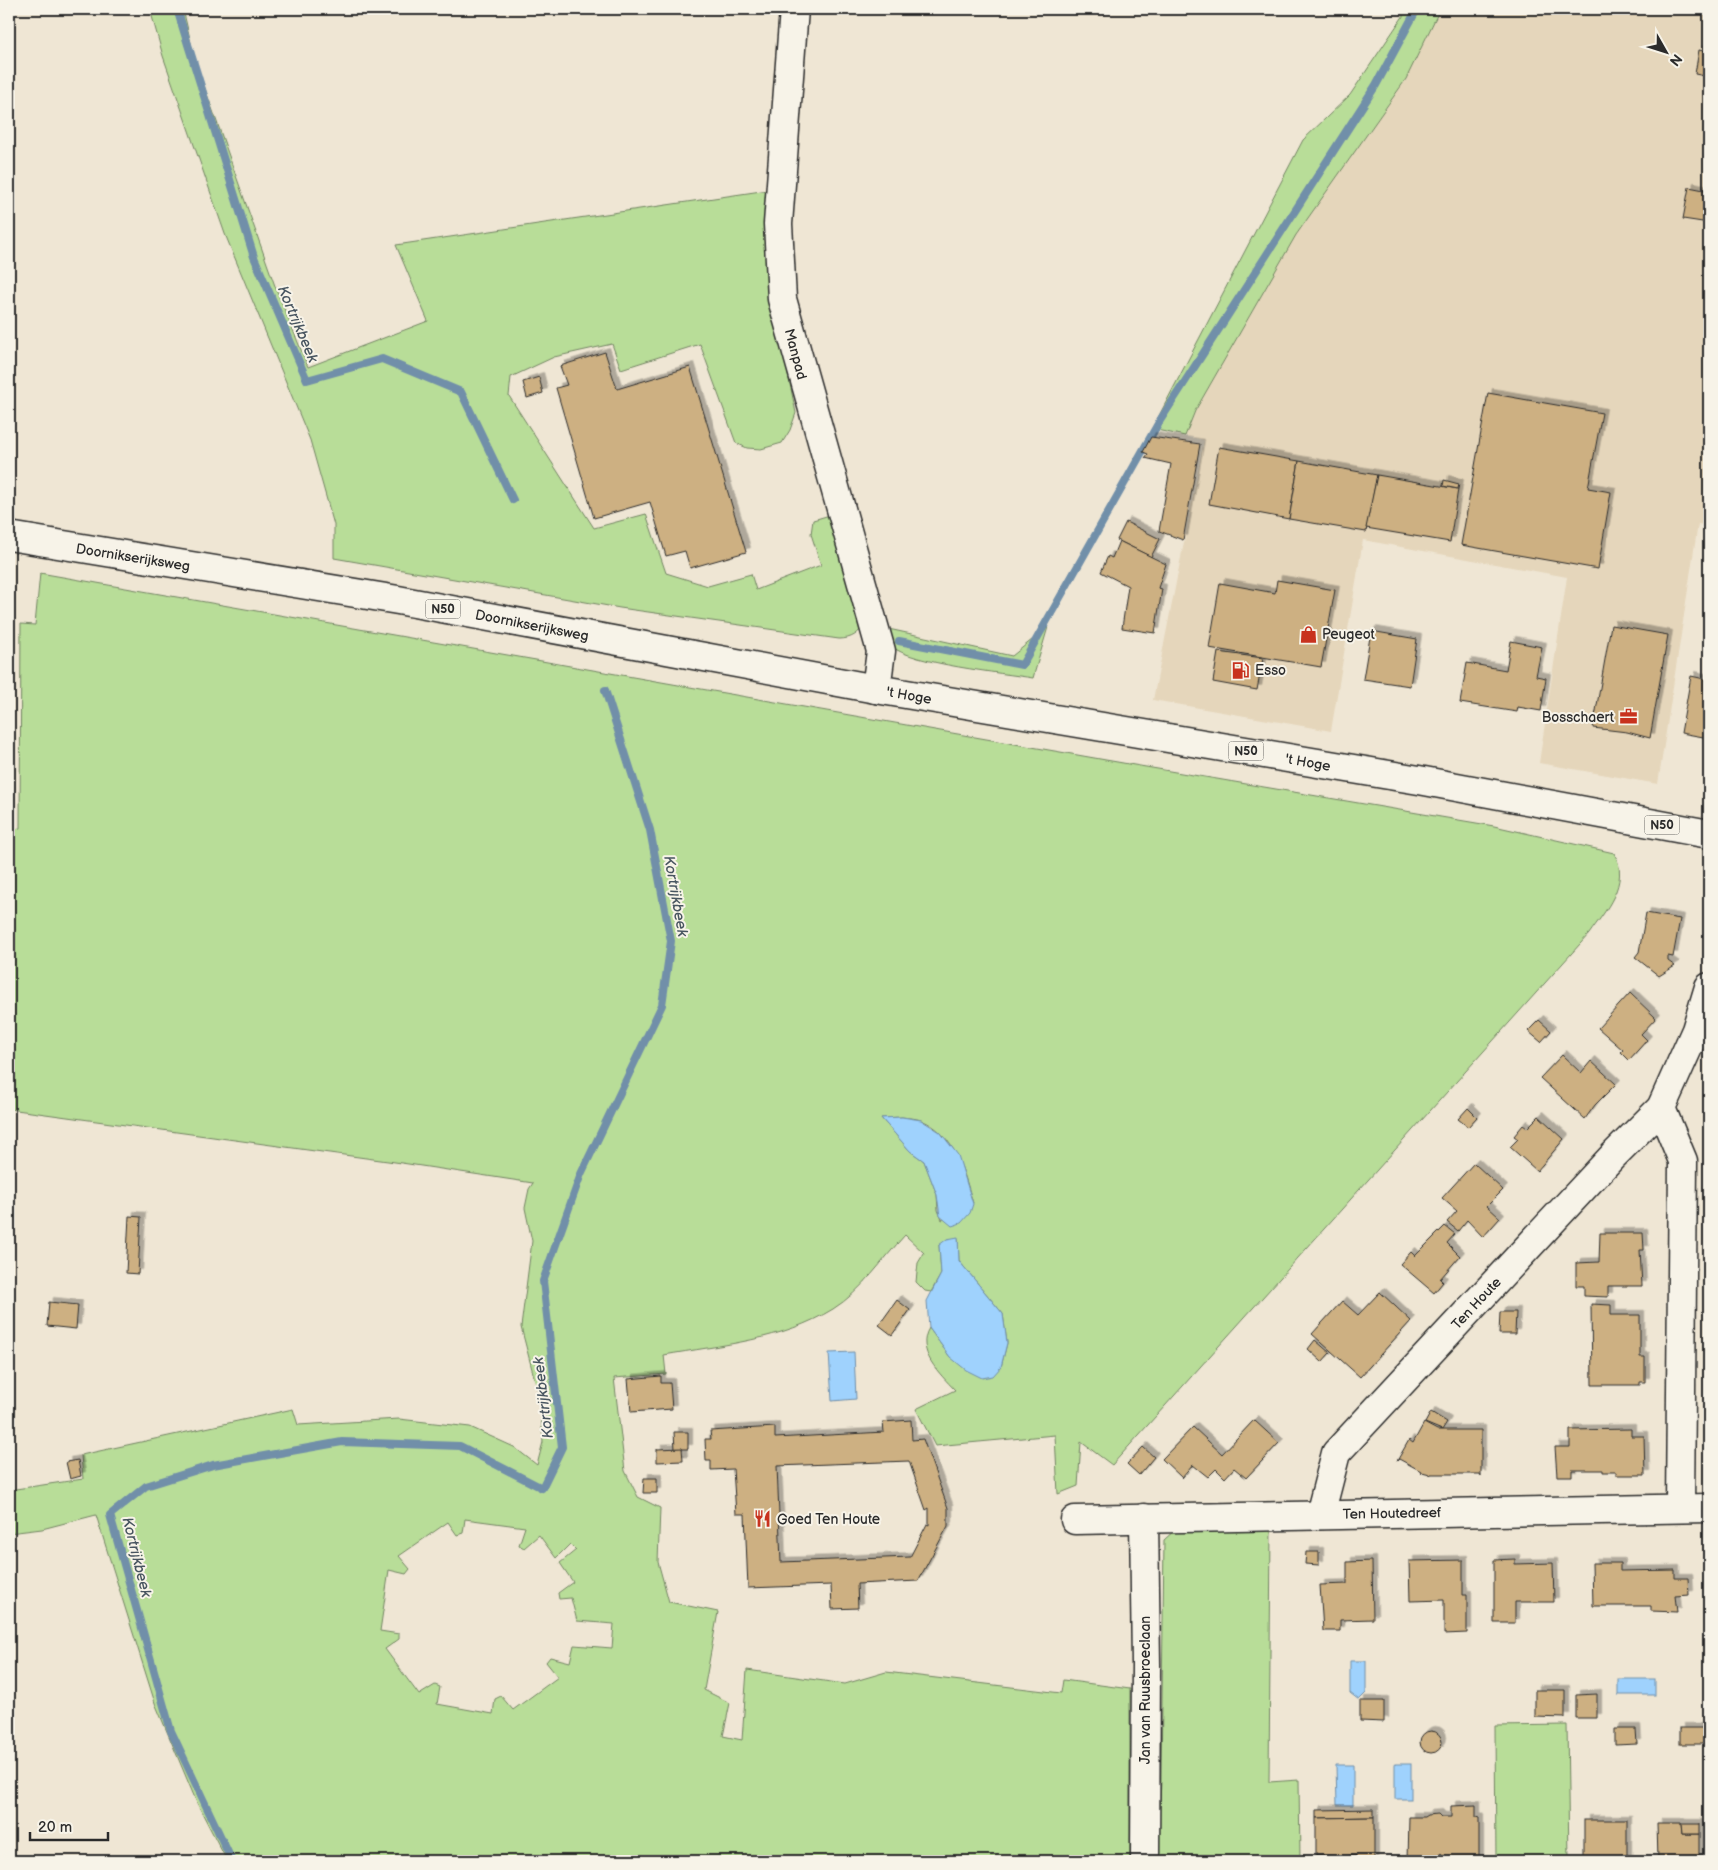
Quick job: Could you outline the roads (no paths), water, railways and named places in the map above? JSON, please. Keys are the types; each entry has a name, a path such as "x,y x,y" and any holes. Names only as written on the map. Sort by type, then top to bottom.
{"street":[{"name":"Manpad","path":"794,9 778,224 782,299 881,651 876,689"},
{"name":"Doornikserijksweg","path":"9,536 398,600 876,689"},
{"name":"'t Hoge","path":"876,689 1419,780 1709,834"},
{"name":"Ten Houte","path":"1320,1515 1336,1453 1606,1163 1661,1108 1696,1030 1709,987"},
{"path":"1661,1108 1683,1160 1680,1508"},
{"name":"Ten Houtedreef","path":"1075,1520 1709,1508"},
{"name":"Jan van Ruusbroeclaan","path":"1144,1518 1146,1664 1145,1861"}],"water":[{"path":"902,1117 921,1120 940,1132 958,1155 973,1204 970,1213 961,1223 952,1226 940,1216 937,1195 924,1161 910,1151 881,1118"},
{"path":"958,1237 959,1261 1003,1314 1007,1343 1001,1367 993,1376 982,1378 966,1370 950,1357 929,1328 927,1301 941,1274 939,1245 947,1239"},
{"path":"854,1352 856,1399 832,1401 829,1353"},
{"path":"1350,1661 1366,1661 1366,1693 1359,1700 1350,1693"},
{"path":"1618,1679 1655,1679 1655,1695 1618,1695"},
{"path":"1395,1764 1411,1764 1411,1799 1395,1799"},
{"path":"1336,1765 1353,1765 1353,1805 1337,1805"}],"waterway":[{"name":"Kortrijkbeek","path":"177,9 254,257 307,380 382,359 461,392 513,500"},
{"path":"899,641 1022,665 1159,422 1376,85 1417,9"},
{"name":"Kortrijkbeek","path":"232,1861 171,1731 110,1515 146,1486 213,1465 342,1442 460,1446 542,1488 562,1447 543,1281 581,1174 662,1005 671,941 650,830 605,690"}],"place":[{"name":"Peugeot","path":"1308,634"},
{"name":"Esso","path":"1241,670"},
{"name":"Bosschaert","path":"1628,717"},
{"name":"Goed Ten Houte","path":"763,1519"}]}
